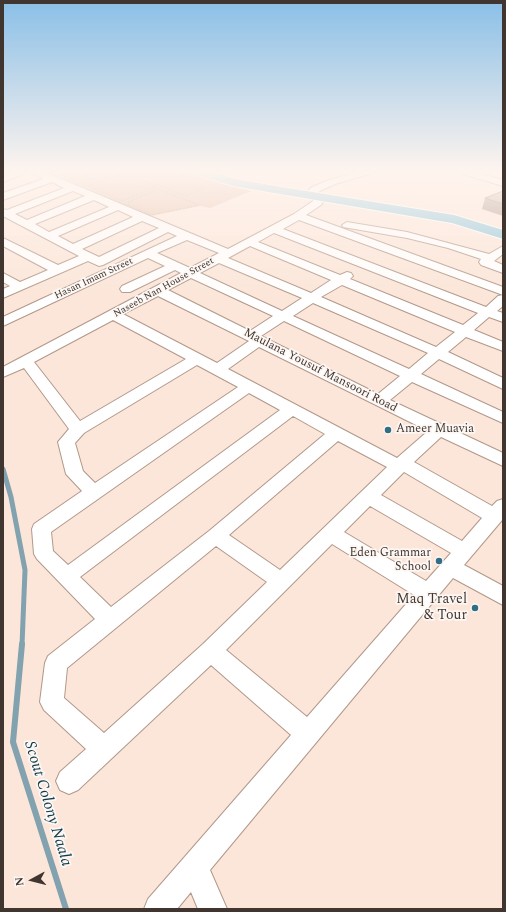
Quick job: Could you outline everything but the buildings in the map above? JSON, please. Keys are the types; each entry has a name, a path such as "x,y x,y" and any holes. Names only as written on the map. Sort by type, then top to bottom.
{"main road":[{"path":"429,215 454,219 503,235"},
{"path":"470,215 503,225"}],"street":[{"path":"6,215 26,231 49,236 99,262 167,228"},
{"path":"4,242 58,215"},
{"path":"49,236 98,215"},
{"path":"137,215 199,241 311,298 437,352 503,384"},
{"path":"299,215 503,291"},
{"path":"299,215 422,238 490,258"},
{"name":"Naseeb Nan House Street","path":"3,373 299,215"},
{"path":"74,248 141,217"},
{"path":"274,229 503,318"},
{"name":"Hasan Imam Street","path":"3,322 185,236"},
{"path":"162,260 199,241"},
{"path":"4,242 57,270"},
{"path":"248,242 503,347"},
{"path":"503,248 485,262 503,269"},
{"path":"218,369 284,315 390,249"},
{"path":"147,254 284,315 503,418"},
{"path":"3,294 89,256"},
{"path":"126,289 174,266"},
{"path":"3,277 19,287"},
{"name":"Maulana Yousuf Mansoori Road","path":"159,291 379,401 503,460"},
{"path":"379,401 503,299"},
{"path":"114,315 198,358 337,433 499,511 307,733 158,909"},
{"path":"94,492 75,474 66,442 78,429 198,358"},
{"path":"26,361 78,429"},
{"path":"111,621 44,554 41,529 249,386"},
{"path":"66,577 292,409"},
{"path":"69,781 211,651 400,464 439,430"},
{"path":"104,749 52,702 56,663 111,621 216,536 337,433"},
{"path":"368,496 458,559 503,596"},
{"path":"330,533 428,593"},
{"path":"216,536 282,582"},
{"path":"211,651 307,733"},
{"path":"194,867 213,909"}],"waterway":[{"name":"Scout Colony Naala","path":"3,469 11,497 25,570 22,645"},
{"name":"Scout Colony Naala","path":"22,644 13,742 66,909"}],"place":[{"name":"Ameer Muavia","path":"388,430"},
{"name":"Eden Grammar School","path":"439,561"},
{"name":"Maq Travel & Tour","path":"475,608"}]}
